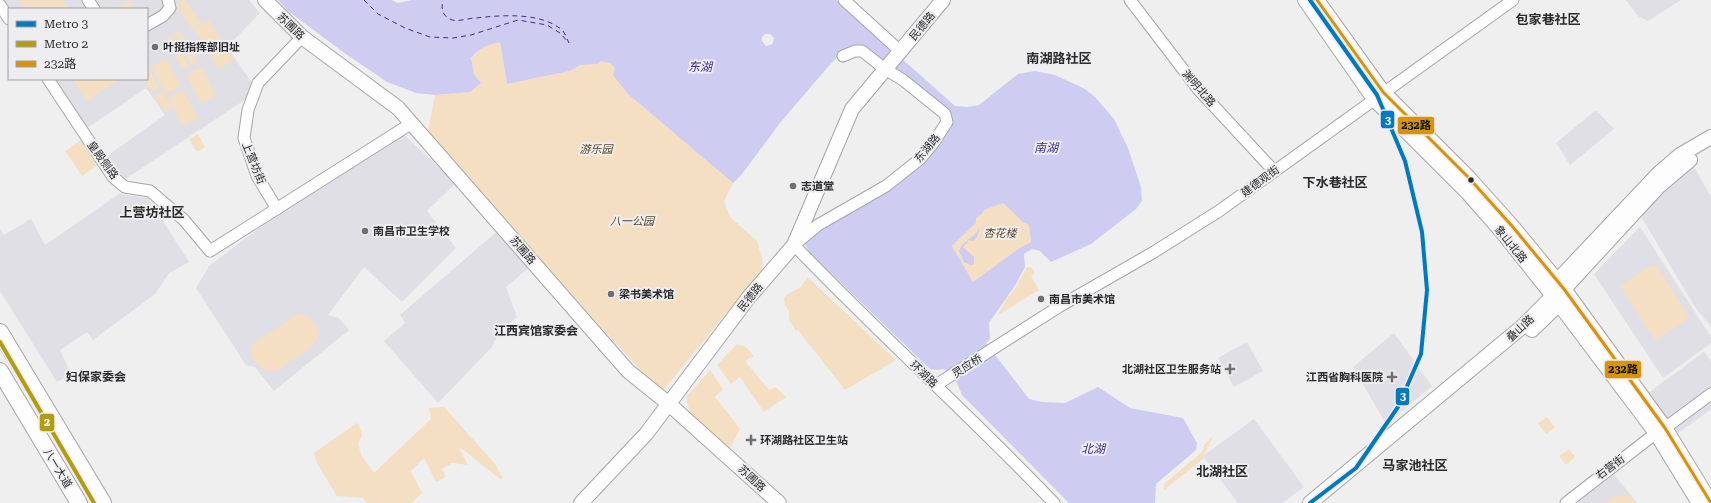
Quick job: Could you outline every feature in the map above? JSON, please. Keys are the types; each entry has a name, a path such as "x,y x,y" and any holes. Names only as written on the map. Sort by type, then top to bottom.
{"highway":[{"name":"八一大道","path":"0,332 103,503"},
{"name":"八一大道","path":"0,371 79,503"}],"main road":[{"name":"苏圃路","path":"265,0 302,37 398,108 628,371 669,404 779,503"},
{"name":"民德路","path":"580,503 646,434 749,296 794,245 852,109 943,0"},
{"name":"象山北路","path":"1305,0 1379,96 1468,178 1512,226 1558,293 1661,430 1711,503"},
{"name":"象山北路","path":"1317,0 1379,96"},
{"name":"叠山路","path":"1322,503 1504,356 1659,173 1680,155 1711,137"},
{"name":"叠山路","path":"1310,503 1503,344 1558,293 1658,187 1688,162 1711,147"},
{"name":"象山北路","path":"1661,430 1699,503"}],"street":[{"path":"148,24 163,16 170,8 168,0"},
{"path":"844,0 900,51"},
{"name":"渊明北路","path":"1130,0 1198,89 1274,171"},
{"name":"建德观街","path":"997,346 1060,306 1161,248 1220,211 1513,0"},
{"path":"0,5 8,17"},
{"name":"上营坊街","path":"277,209 257,176 244,138 248,110 258,83 302,37"},
{"name":"东湖路","path":"794,245 818,225 886,186 920,159 934,142 947,122 945,114 903,80 885,69 862,51 855,51 843,56"},
{"name":"皇殿侧路","path":"49,80 113,177 125,187 150,190 184,220 210,251 277,209"},
{"path":"277,209 412,123"},
{"name":"环湖路","path":"794,245 863,316 1054,503"},
{"name":"灵应桥","path":"936,386 997,346"},
{"name":"右营街","path":"1566,503 1661,430 1711,394"}],"shaded area":[{"path":"0,0 249,0 260,13 227,47 252,83 246,99 124,180 107,156 165,115 146,88 87,128 53,80 148,80 148,8 8,8"},
{"path":"1626,0 1681,0 1648,21 1638,16"},
{"path":"1596,110 1614,129 1570,165 1556,143"},
{"path":"402,133 456,183 427,211 456,248 402,302 364,267 328,315 339,318 349,330 274,391 255,367 246,365 196,288 209,266 279,213"},
{"path":"1692,163 1711,197 1711,327 1695,307 1639,213"},
{"path":"119,194 148,198 189,262 169,273 155,294 93,340 87,332 60,350 71,374 57,382 0,291 0,229 4,235 31,219 45,245"},
{"path":"1640,227 1711,337 1711,343 1663,378 1594,274"},
{"path":"500,229 531,266 506,287 517,317 498,335 491,348 438,403 384,341 405,323 400,315"},
{"name":"江西省胸科医院","path":"1394,333 1432,386 1386,424 1353,367"},
{"path":"1247,342 1263,371 1234,387 1218,358"},
{"path":"1704,352 1711,361 1711,409 1669,440 1640,399"},
{"path":"1254,419 1304,487 1282,503 1238,503 1203,456"},
{"path":"1614,474 1637,503 1577,503"}],"green space":[{"path":"63,0 68,8 23,8 19,1"},
{"path":"185,0 201,23 192,29 176,5"},
{"path":"130,1 134,8 117,8"},
{"path":"209,20 234,60 218,69 194,29"},
{"path":"180,31 188,44 182,48 174,34"},
{"path":"172,35 180,49 174,53 166,39"},
{"name":"八一公园","path":"500,41 507,84 570,71 580,65 598,64 601,61 611,64 615,68 628,94 733,183 724,201 730,217 757,241 763,262 761,271 661,393 427,135 435,95 470,92 474,74 471,59 484,47"},
{"path":"190,48 198,62 191,65 184,52"},
{"path":"182,53 189,66 183,70 175,56"},
{"path":"166,58 181,86 166,94 151,66"},
{"path":"201,67 216,95 201,103 186,75"},
{"path":"148,70 159,87 152,92 145,80 148,80"},
{"path":"73,80 117,81 87,101"},
{"path":"183,90 198,118 183,126 168,98"},
{"path":"162,91 172,108 165,113 154,96"},
{"path":"198,134 205,147 197,152 189,139"},
{"path":"86,137 102,162 82,176 65,151"},
{"name":"杏花楼","path":"1003,203 1023,222 1029,225 1031,242 1021,247 973,282 952,246 976,223 976,218 982,214 983,210"},
{"path":"1652,265 1657,267 1688,315 1686,320 1655,340 1620,286"},
{"path":"1027,267 1032,268 1035,273 1031,276 1039,290 998,315 1006,300 1016,287"},
{"path":"808,277 896,360 845,390 798,330 796,331 789,320 789,311 785,305 784,298 801,287"},
{"path":"298,314 308,317 317,328 317,337 313,345 278,370 268,370 258,365 251,353 251,347 254,343"},
{"path":"737,344 746,347 754,356 745,361 769,390 776,387 786,397 764,412 740,377 731,384 717,365"},
{"path":"710,370 723,389 715,397 740,429 728,452 707,435 696,423 692,416 686,397"},
{"path":"444,407 495,464 503,478 500,479 465,451 459,448 468,465 452,463 442,469 446,477 436,482 424,458 411,471 422,493 411,503 367,503 363,498 337,496 317,463 314,453 357,423 362,433 358,443 361,455 374,473 431,419 429,408"},
{"path":"1547,417 1555,428 1546,434 1538,423"},
{"path":"1213,436 1203,459 1164,490 1164,484 1202,452 1204,445"},
{"path":"1569,449 1575,457 1566,465 1559,456"},
{"path":"1620,495 1630,497 1636,503 1606,503 1613,497"}],"water":[{"path":"278,0 391,0 398,3 412,0 836,0 955,106 968,107 979,105 1018,74 1035,71 1055,75 1085,89 1095,97 1114,119 1128,148 1141,187 1142,201 1136,209 1091,244 1051,262 1040,251 1032,249 1024,254 1025,267 1016,284 989,323 990,339 986,343 1029,399 1042,402 1065,403 1098,387 1130,408 1183,418 1197,443 1196,450 1156,484 1155,503 1069,503 962,395 957,383 944,369 930,369 809,252 805,244 813,232 922,161 945,114 873,52 856,45 846,48 780,123 742,174 733,183 628,94 613,75 615,68 611,64 601,61 598,64 580,65 570,71 507,84 500,42 484,47 471,58 474,74 481,83 470,92 435,95 416,93 387,82 343,52 288,11","holes":["765,34 770,34 774,38 773,43 770,45 766,46 762,41 762,37","1003,203 1023,222 1029,225 1031,242 1021,247 973,282 952,246 976,223 976,218 982,214 984,210"]},
{"path":"980,227 975,239 973,241 969,240 963,247 974,257 974,264 971,265 964,262 959,251 962,245 976,233"}],"ferry route":[{"path":"364,0 378,14 405,28 430,37 453,38 471,35 518,20 547,25 560,33 569,43 562,30 543,20 521,16 497,16 458,21 452,20 443,12 443,0"}],"metro line":[{"name":"3","path":"1310,0 1377,95 1405,161 1422,232 1427,290 1421,354 1398,407 1356,468 1310,503"},
{"name":"2","path":"0,342 94,503"}],"transit line":[{"name":"232路","path":"1317,0 1383,92 1469,178 1512,226 1564,289 1665,428 1711,503"}],"place":[{"name":"叶挺指挥部旧址","path":"155,47"},
{"name":"志道堂","path":"793,186"},
{"name":"南昌市卫生学校","path":"365,231"},
{"name":"梁书美术馆","path":"611,294"},
{"name":"南昌市美术馆","path":"1041,299"},
{"name":"北湖社区卫生服务站","path":"1230,369"},
{"name":"江西省胸科医院","path":"1392,377"},
{"name":"环湖路社区卫生站","path":"751,440"}],"district":[{"name":"包家巷社区","path":"1548,19"},
{"name":"南湖路社区","path":"1059,58"},
{"name":"下水巷社区","path":"1335,182"},
{"name":"上营坊社区","path":"152,212"},
{"name":"江西宾馆家委会","path":"536,331"},
{"name":"妇保家委会","path":"96,377"},
{"name":"马家池社区","path":"1415,465"},
{"name":"北湖社区","path":"1222,471"}],"water label":[{"name":"东湖","path":"700,67"},
{"name":"南湖","path":"1046,148"},
{"name":"北湖","path":"1093,449"}],"park label":[{"name":"游乐园","path":"596,149"}]}
